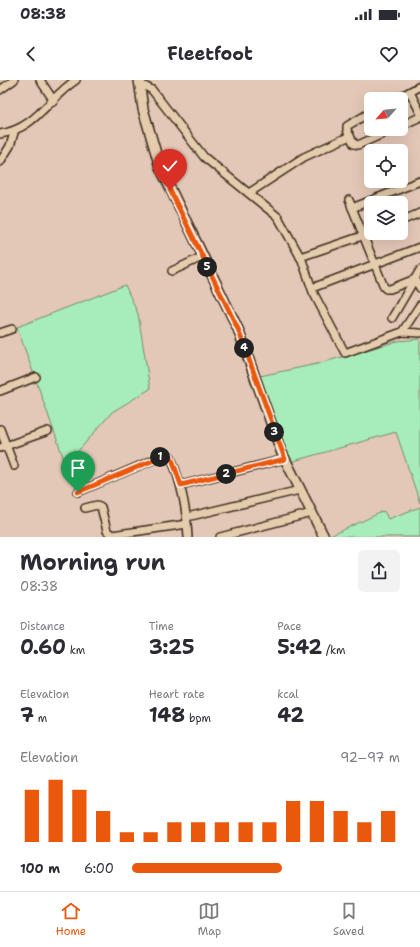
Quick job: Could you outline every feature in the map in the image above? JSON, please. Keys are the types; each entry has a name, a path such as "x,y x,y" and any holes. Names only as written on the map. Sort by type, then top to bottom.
{"street":[{"path":"0,90 14,80"},
{"path":"40,80 54,101"},
{"path":"0,134 14,132 24,127 76,80"},
{"path":"140,81 157,95 204,157 278,217 300,257 312,288 345,353 402,332 420,333"},
{"path":"140,81 143,109 160,167 202,257 238,329 285,459 324,537"},
{"path":"420,86 410,92 420,112"},
{"path":"364,116 347,126 354,144 358,145 378,136"},
{"path":"408,123 420,117"},
{"path":"0,162 5,157 14,132"},
{"path":"250,193 304,158 350,136"},
{"path":"352,208 420,182"},
{"path":"349,200 374,264 386,290 415,279"},
{"path":"408,218 420,213"},
{"path":"300,257 363,236"},
{"path":"312,288 420,246"},
{"path":"172,271 202,257"},
{"path":"392,318 420,270"},
{"path":"415,279 420,288"},
{"path":"402,332 420,305"},
{"path":"0,333 12,328"},
{"path":"0,391 36,377"},
{"path":"0,429 3,447 14,466"},
{"path":"3,447 48,431"},
{"path":"78,492 167,454 171,456 181,485 187,520 188,537"},
{"path":"181,485 285,459"},
{"path":"84,508 97,504 101,507 107,531 112,535 187,520 300,490"},
{"path":"220,537 312,513"}],"green space":[{"path":"125,285 138,314 150,389 112,412 66,465 17,327"},
{"path":"420,339 420,503 396,432 290,462 260,376 317,364 398,341"},
{"path":"420,507 420,537 328,537 384,511 388,519"}],"route":[{"path":"78,492 167,454 171,456 181,485 285,459 238,329 170,190"}]}
